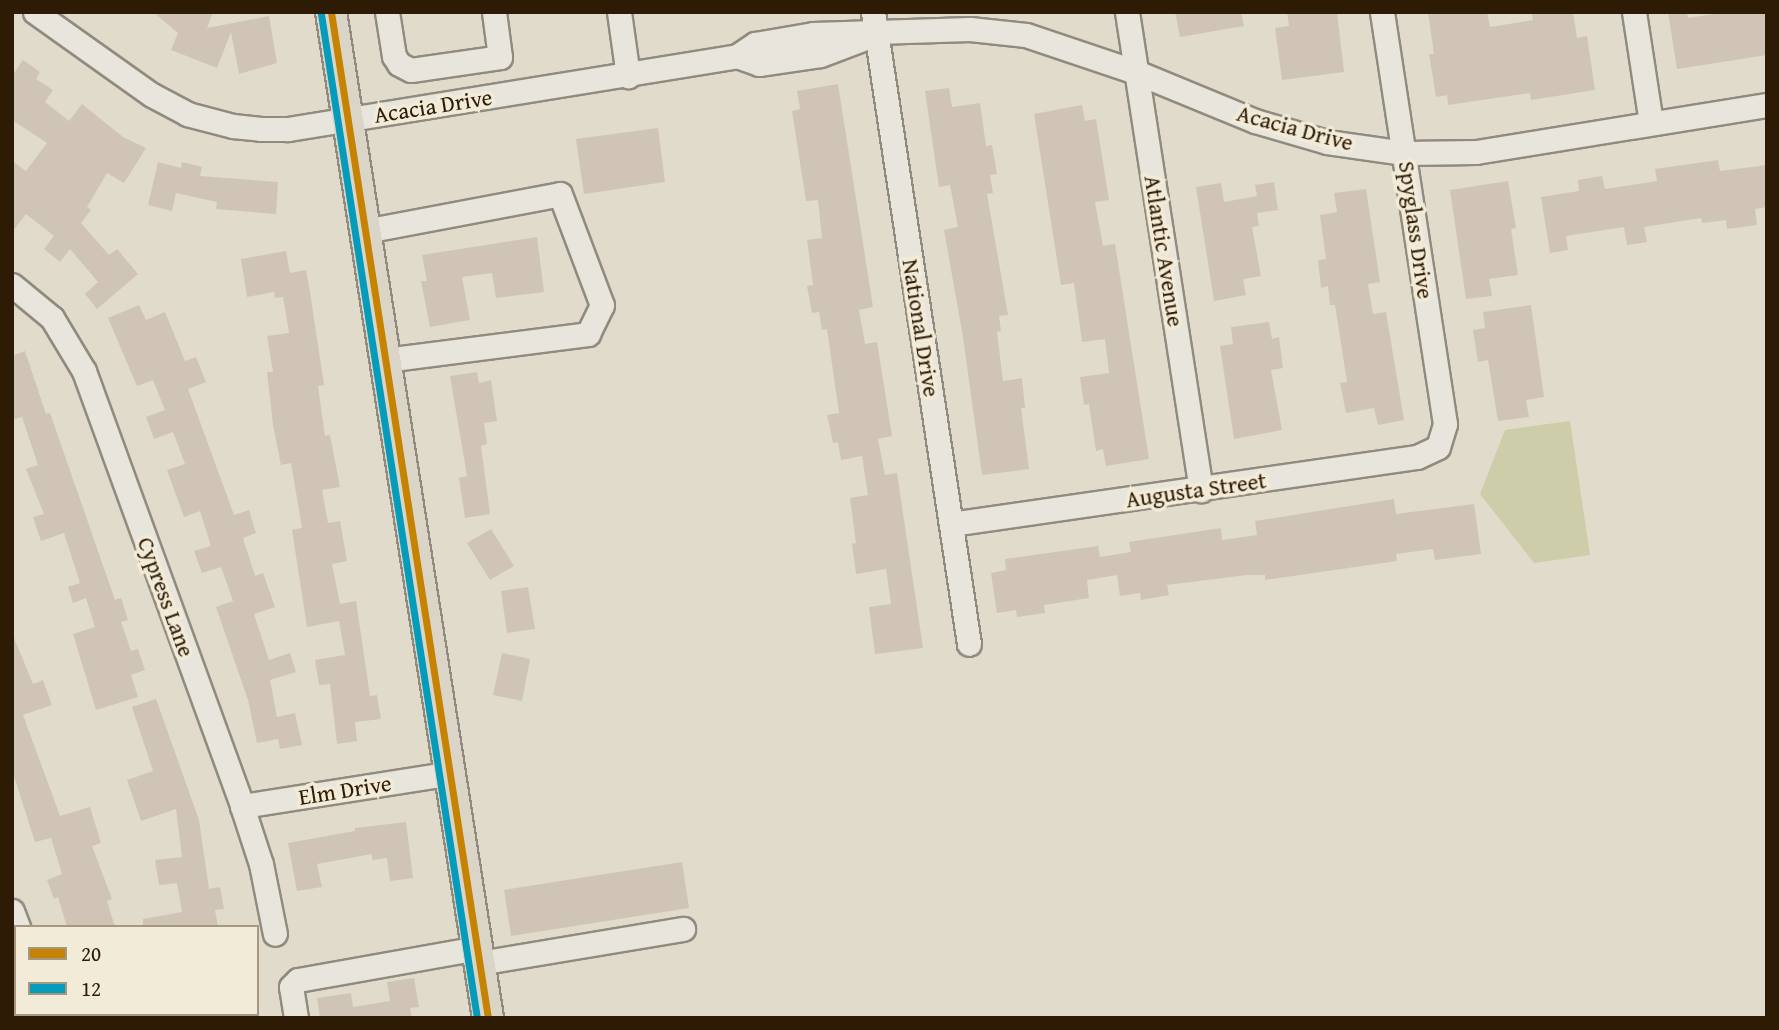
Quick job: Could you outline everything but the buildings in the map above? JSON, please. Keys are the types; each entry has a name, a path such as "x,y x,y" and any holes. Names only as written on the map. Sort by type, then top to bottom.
{"main road":[{"path":"331,12 447,774 488,1018"}],"street":[{"name":"Acacia Drive","path":"34,12 152,95 187,114 233,126 261,129 288,129 628,76 737,56 755,44 874,23 1026,35 1136,72 1255,121 1327,142 1404,153 1476,152 1767,105"},
{"path":"387,12 394,56 399,64 411,70 500,57 494,12"},
{"path":"619,12 628,76"},
{"name":"Atlantic Avenue","path":"1127,12 1201,490"},
{"name":"Spyglass Drive","path":"1382,12 1445,424 1438,447"},
{"path":"1634,12 1651,123"},
{"name":"National Drive","path":"874,23 969,644"},
{"path":"365,231 560,194 602,305 588,334 385,360"},
{"name":"Cypress Lane","path":"12,285 52,318 84,371 242,806 261,864 275,934"},
{"name":"Augusta Street","path":"951,524 1417,457 1438,447"},
{"name":"Elm Drive","path":"242,806 447,774"},
{"path":"296,1018 291,987 298,980 683,929"}],"green space":[{"path":"1570,421 1590,555 1534,563 1480,494 1505,430"}],"transit line":[{"name":"20","path":"331,12 488,1018"},
{"name":"12","path":"321,14 477,1018"}]}
